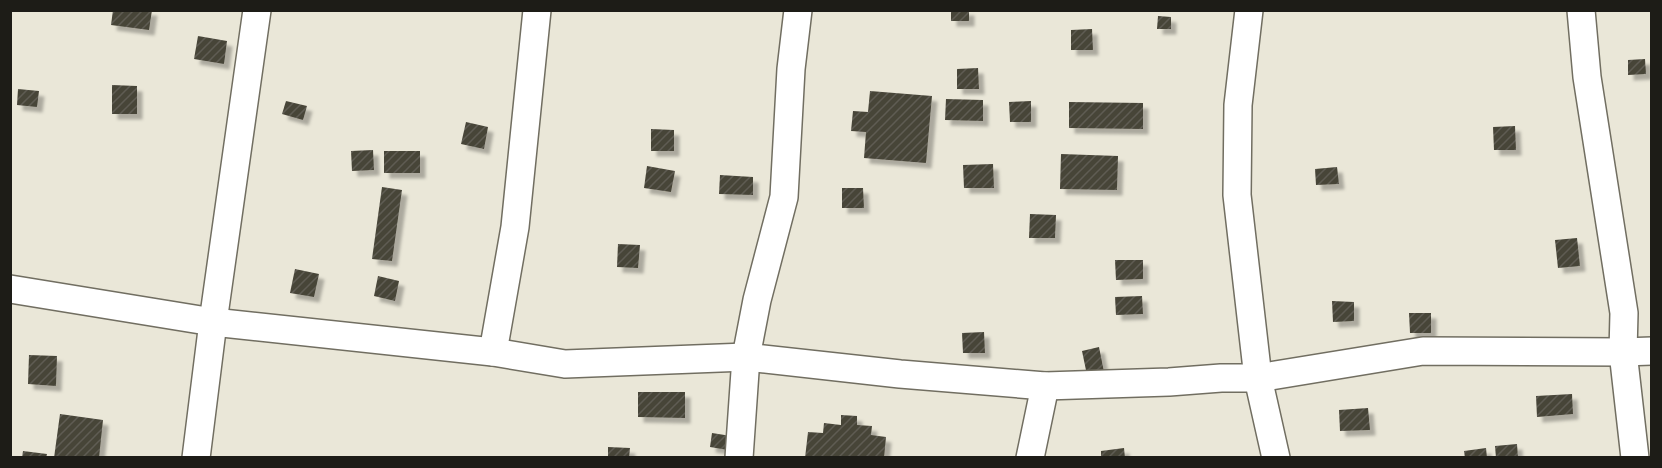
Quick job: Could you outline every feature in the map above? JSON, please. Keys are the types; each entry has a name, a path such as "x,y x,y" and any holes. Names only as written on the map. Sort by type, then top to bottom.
{"street":[{"path":"196,458 257,10"},
{"path":"493,352 515,226 537,10"},
{"path":"739,458 746,357 757,300 784,197 791,69 798,10"},
{"path":"1249,10 1238,105 1238,195 1258,378 1276,458"},
{"path":"1581,10 1587,77 1624,313 1623,352 1635,458"},
{"path":"10,289 213,322 493,352 565,364 746,357 900,374 1045,386 1258,378 1423,351 1652,351"},
{"path":"1030,458 1045,386"}],"building":[{"path":"113,10 152,10 149,30 111,25"},
{"path":"951,10 969,10 969,21 951,21"},
{"path":"1158,16 1171,17 1171,29 1157,29"},
{"path":"1092,29 1093,50 1071,50 1071,30"},
{"path":"198,36 227,41 224,64 194,59"},
{"path":"1645,59 1646,74 1628,75 1628,60"},
{"path":"978,68 979,89 957,89 957,69"},
{"path":"112,85 137,86 137,114 112,114"},
{"path":"18,89 39,91 37,107 17,105"},
{"path":"870,91 932,96 926,163 864,158 866,132 851,131 853,111 868,112"},
{"path":"946,99 983,100 983,121 945,120"},
{"path":"286,101 307,106 303,120 282,114"},
{"path":"1031,101 1031,122 1010,122 1009,102"},
{"path":"1069,102 1143,103 1143,129 1069,128"},
{"path":"466,122 488,127 484,149 461,144"},
{"path":"1515,126 1516,150 1494,150 1493,127"},
{"path":"651,129 674,130 674,151 651,151"},
{"path":"373,150 374,170 352,171 351,151"},
{"path":"384,151 420,151 420,173 384,173"},
{"path":"1061,154 1118,156 1117,190 1060,189"},
{"path":"993,164 994,188 964,188 963,165"},
{"path":"647,166 675,171 671,192 644,188"},
{"path":"1337,167 1339,184 1316,185 1315,169"},
{"path":"720,175 753,177 753,195 719,194"},
{"path":"382,187 402,190 392,261 372,259"},
{"path":"842,188 863,188 864,208 842,208"},
{"path":"1030,214 1056,215 1055,238 1029,238"},
{"path":"1577,238 1580,266 1558,268 1555,240"},
{"path":"618,244 640,245 638,268 617,267"},
{"path":"1115,260 1143,260 1143,279 1116,280"},
{"path":"295,269 319,274 314,297 290,293"},
{"path":"378,276 399,281 395,301 374,296"},
{"path":"1142,296 1143,314 1116,315 1115,297"},
{"path":"1332,301 1354,302 1354,321 1333,322"},
{"path":"1409,313 1431,313 1431,333 1410,333"},
{"path":"984,332 985,353 963,353 962,333"},
{"path":"1099,347 1104,372 1087,375 1082,351"},
{"path":"29,355 57,356 56,386 28,384"},
{"path":"638,392 685,392 685,418 638,417"},
{"path":"1572,394 1573,414 1537,417 1536,396"},
{"path":"1368,408 1370,430 1340,431 1339,410"},
{"path":"60,414 103,420 99,458 54,458"},
{"path":"841,415 857,416 857,425 872,426 871,435 886,437 884,458 805,458 808,432 823,433 824,423 841,425"},
{"path":"712,433 731,436 728,450 710,447"},
{"path":"1517,444 1518,458 1496,458 1495,446"},
{"path":"608,447 630,448 629,458 608,458"},
{"path":"1124,448 1125,458 1101,458 1101,451"},
{"path":"1486,448 1487,458 1465,458 1464,451"},
{"path":"23,451 47,454 46,458 22,458"}]}
